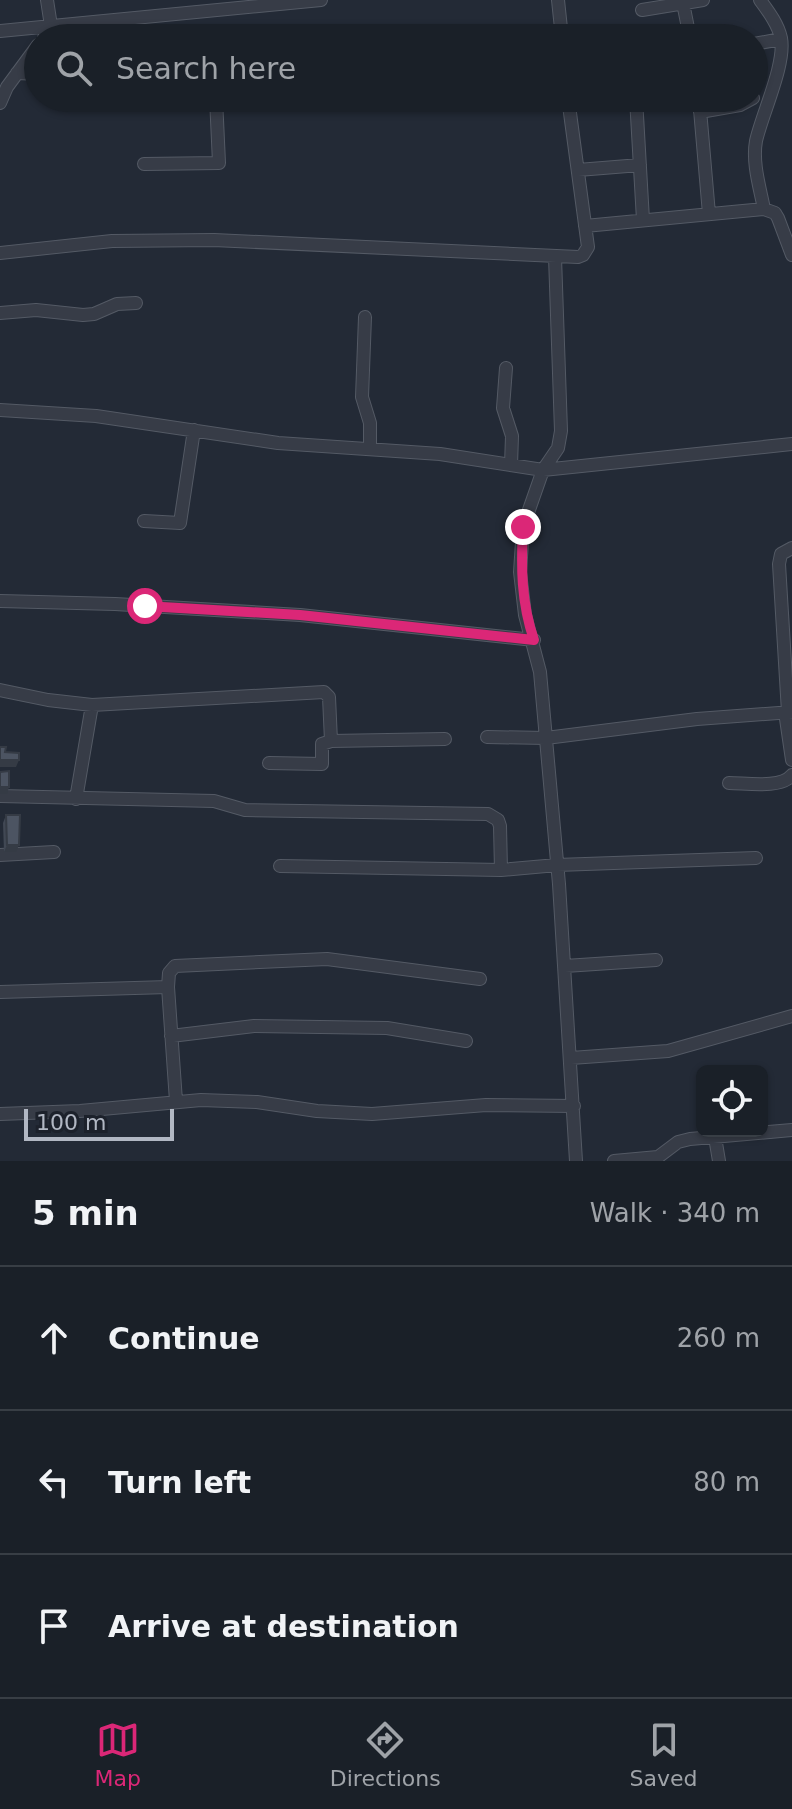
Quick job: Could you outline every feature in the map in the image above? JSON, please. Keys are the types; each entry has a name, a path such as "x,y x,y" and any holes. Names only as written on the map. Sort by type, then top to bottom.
{"street":[{"path":"47,0 48,24"},
{"path":"116,24 321,0"},
{"path":"558,0 561,24"},
{"path":"642,10 703,0"},
{"path":"760,0 774,20 781,39 779,62 768,102"},
{"path":"683,3 687,24"},
{"path":"0,31 24,32"},
{"path":"768,41 781,39"},
{"path":"0,103 24,64"},
{"path":"17,73 24,73"},
{"path":"768,89 773,86"},
{"path":"144,164 219,163 217,112"},
{"path":"0,253 112,241 214,240 555,257 583,255 588,247 570,112"},
{"path":"637,112 643,220"},
{"path":"700,112 709,214"},
{"path":"764,209 755,155 765,112"},
{"path":"578,170 640,165"},
{"path":"585,226 764,209 775,213 792,255"},
{"path":"555,257 561,431 558,448 543,470 523,527 521,557 525,615 540,672 565,966 576,1161"},
{"path":"0,313 36,310 83,315 94,314 117,304 136,303"},
{"path":"365,317 362,397 370,423 370,449"},
{"path":"506,368 503,408 512,436 511,465"},
{"path":"0,410 96,416 278,443 440,454 543,470 792,444"},
{"path":"144,521 180,523 194,430"},
{"path":"792,548 781,554 779,564 792,760"},
{"path":"0,601 300,615 534,640"},
{"path":"0,690 92,705 324,692 329,697 331,741"},
{"path":"76,799 92,705"},
{"path":"487,737 546,738 697,719 788,712"},
{"path":"269,763 322,764 322,744 331,741 445,739"},
{"path":"729,783 781,783 792,775"},
{"path":"0,796 214,801 245,810 488,814 498,820 500,826 501,870"},
{"path":"0,855 54,852"},
{"path":"280,866 501,870 756,858"},
{"path":"176,1101 168,987 169,973 175,966 289,960 358,962 480,979"},
{"path":"565,966 656,960"},
{"path":"0,992 168,987"},
{"path":"571,1058 668,1051 792,1016"},
{"path":"171,1036 254,1026 387,1028 416,1030 466,1041"},
{"path":"0,1114 80,1111 176,1101 257,1102 317,1111 372,1114 486,1105 574,1106"},
{"path":"768,1132 792,1130"},
{"path":"614,1161 658,1157 678,1142 715,1137 719,1161"}],"building":[{"path":"0,747 6,747 5,752 19,753 19,760 0,760"},
{"path":"9,771 9,787 0,787 0,772"},
{"path":"6,815 20,815 19,845 7,845"}],"route":[{"path":"145,606 300,615 534,640 525,615 520,572 523,527"}]}
